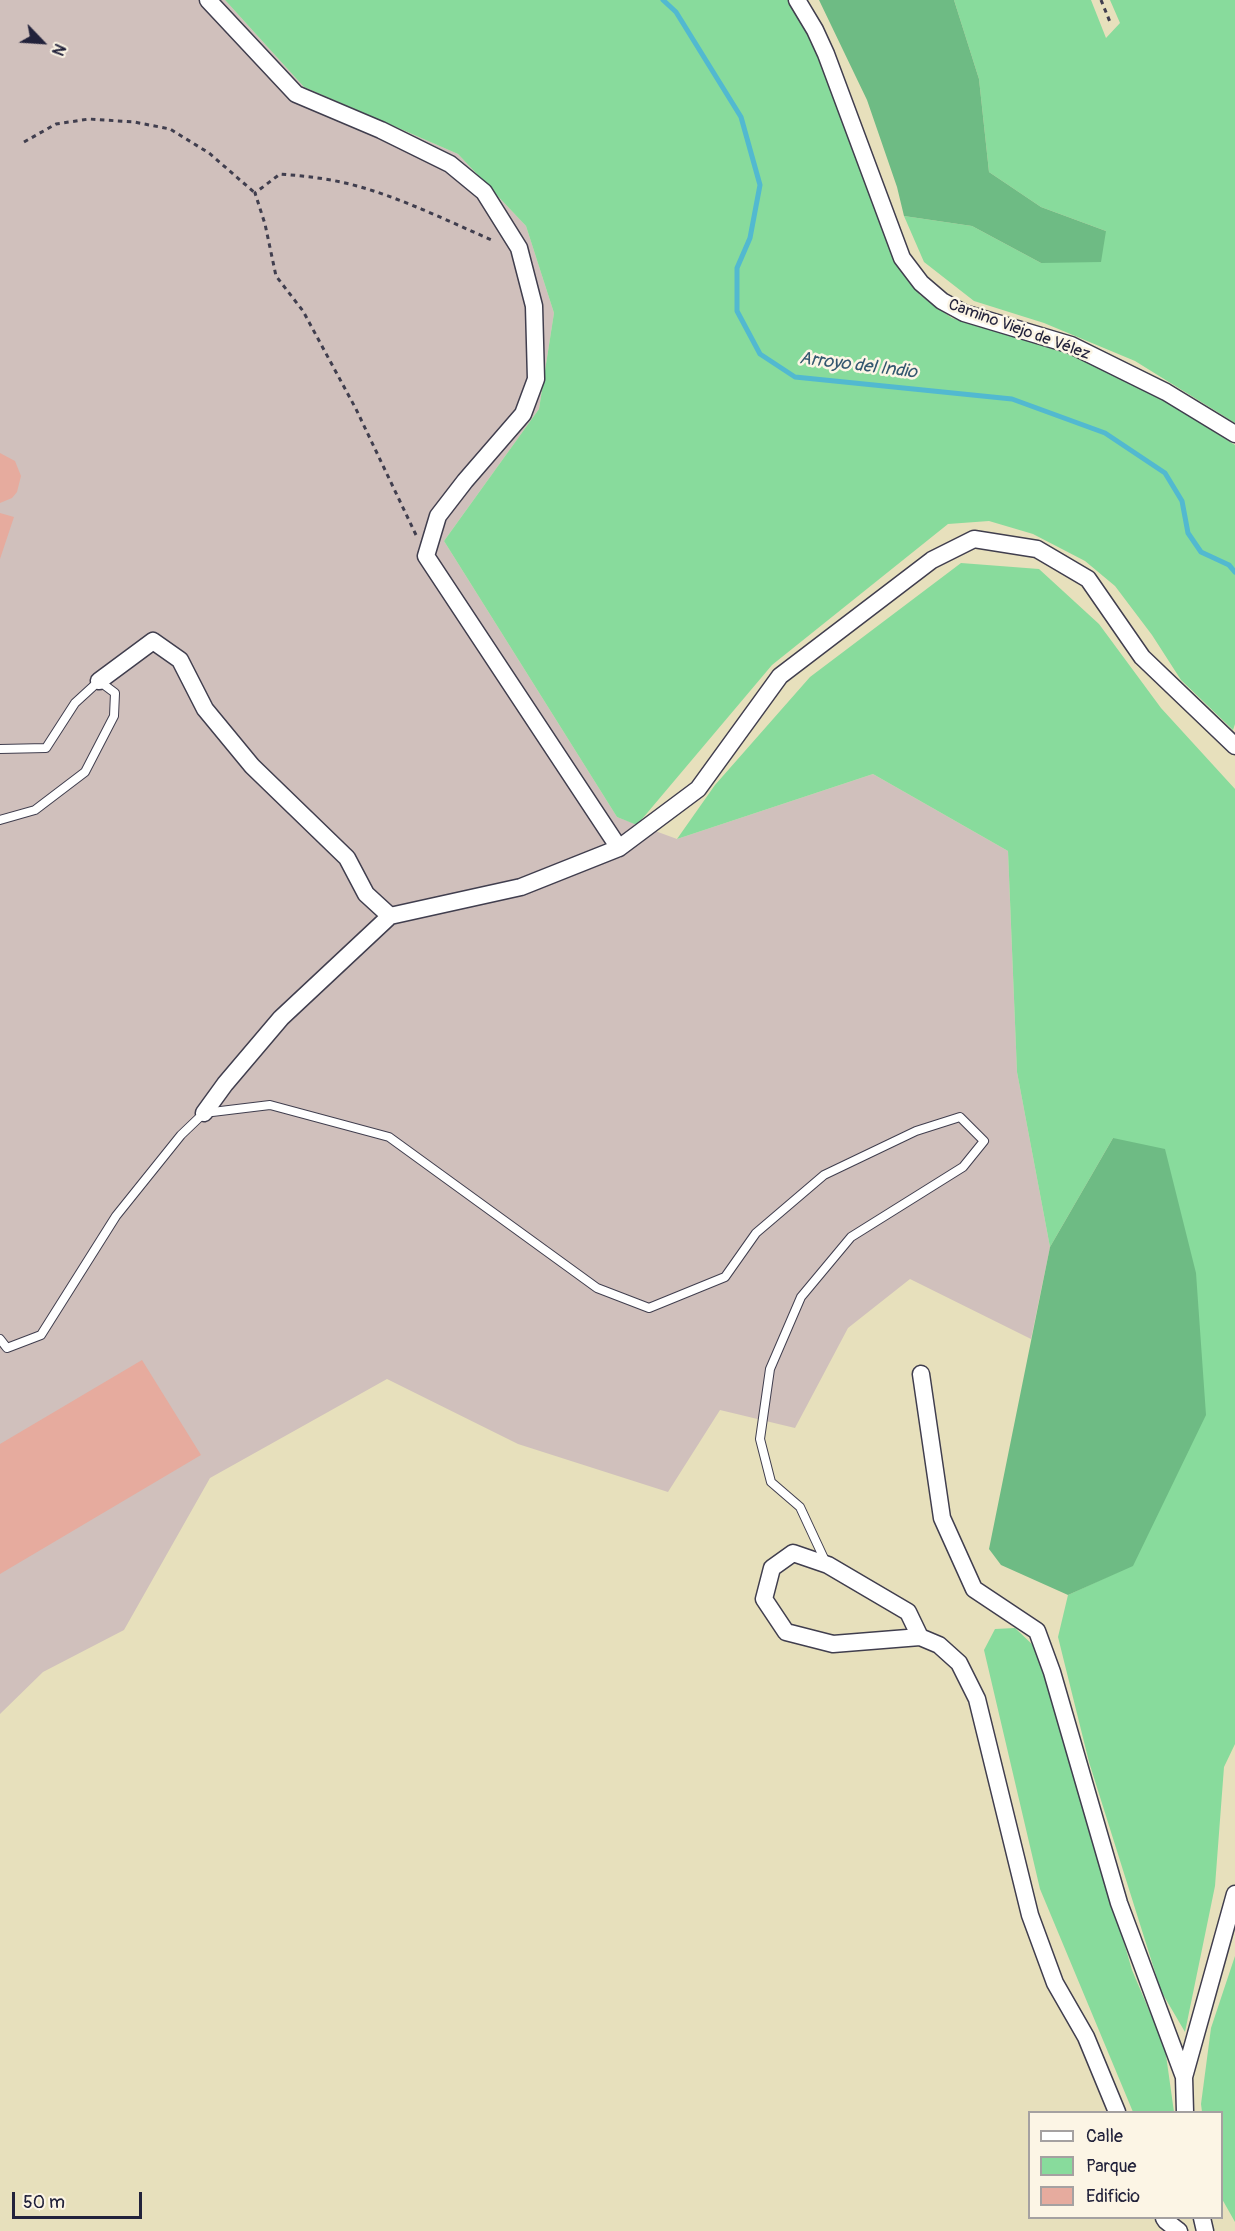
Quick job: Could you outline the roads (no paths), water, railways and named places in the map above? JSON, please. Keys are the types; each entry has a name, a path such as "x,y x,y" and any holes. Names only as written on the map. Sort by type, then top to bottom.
{"street":[{"path":"208,0 296,94 381,130 450,164 484,192 519,248 534,306 536,379 523,414 438,516 426,556 619,848"},
{"name":"Camino Viejo de Vélez","path":"797,0 826,54 902,258 921,283 942,301 964,313 1071,345 1166,392 1235,434"},
{"path":"204,1113 225,1084 281,1018 390,916 521,887 619,848 698,789 780,676 932,561 974,539 1037,549 1088,579 1142,657 1235,746"},
{"path":"99,681 153,641 180,660 206,709 252,766 347,858 366,894 390,916"},
{"path":"921,1374 942,1518 974,1588 1037,1631 1055,1683 1119,1903 1184,2077"},
{"path":"920,1637 908,1612 828,1565 793,1553 772,1568 764,1599 786,1632 833,1644 920,1637 939,1645 959,1663 977,1699 1030,1916 1055,1983 1086,2037 1117,2111"},
{"path":"1185,2111 1184,2077 1235,1894"},
{"path":"1165,2219 1179,2231"}],"lane":[{"path":"0,749 46,748 75,703 99,681 115,693 114,716 85,772 35,810 0,820"},
{"path":"0,1340 3,1350 41,1335 116,1216 181,1135 204,1113 270,1105 389,1137 597,1288 649,1308 725,1277 756,1233 824,1175 916,1131 960,1117 984,1141 963,1167 851,1237 801,1297 770,1369 760,1439 771,1482 800,1507 828,1565"}],"waterway":[{"name":"Arroyo del Indio","path":"663,0 676,12 741,117 760,185 750,238 737,268 737,311 760,354 795,377 1012,399 1105,433 1165,473 1182,501 1188,533 1201,552 1229,565 1235,572"}]}
